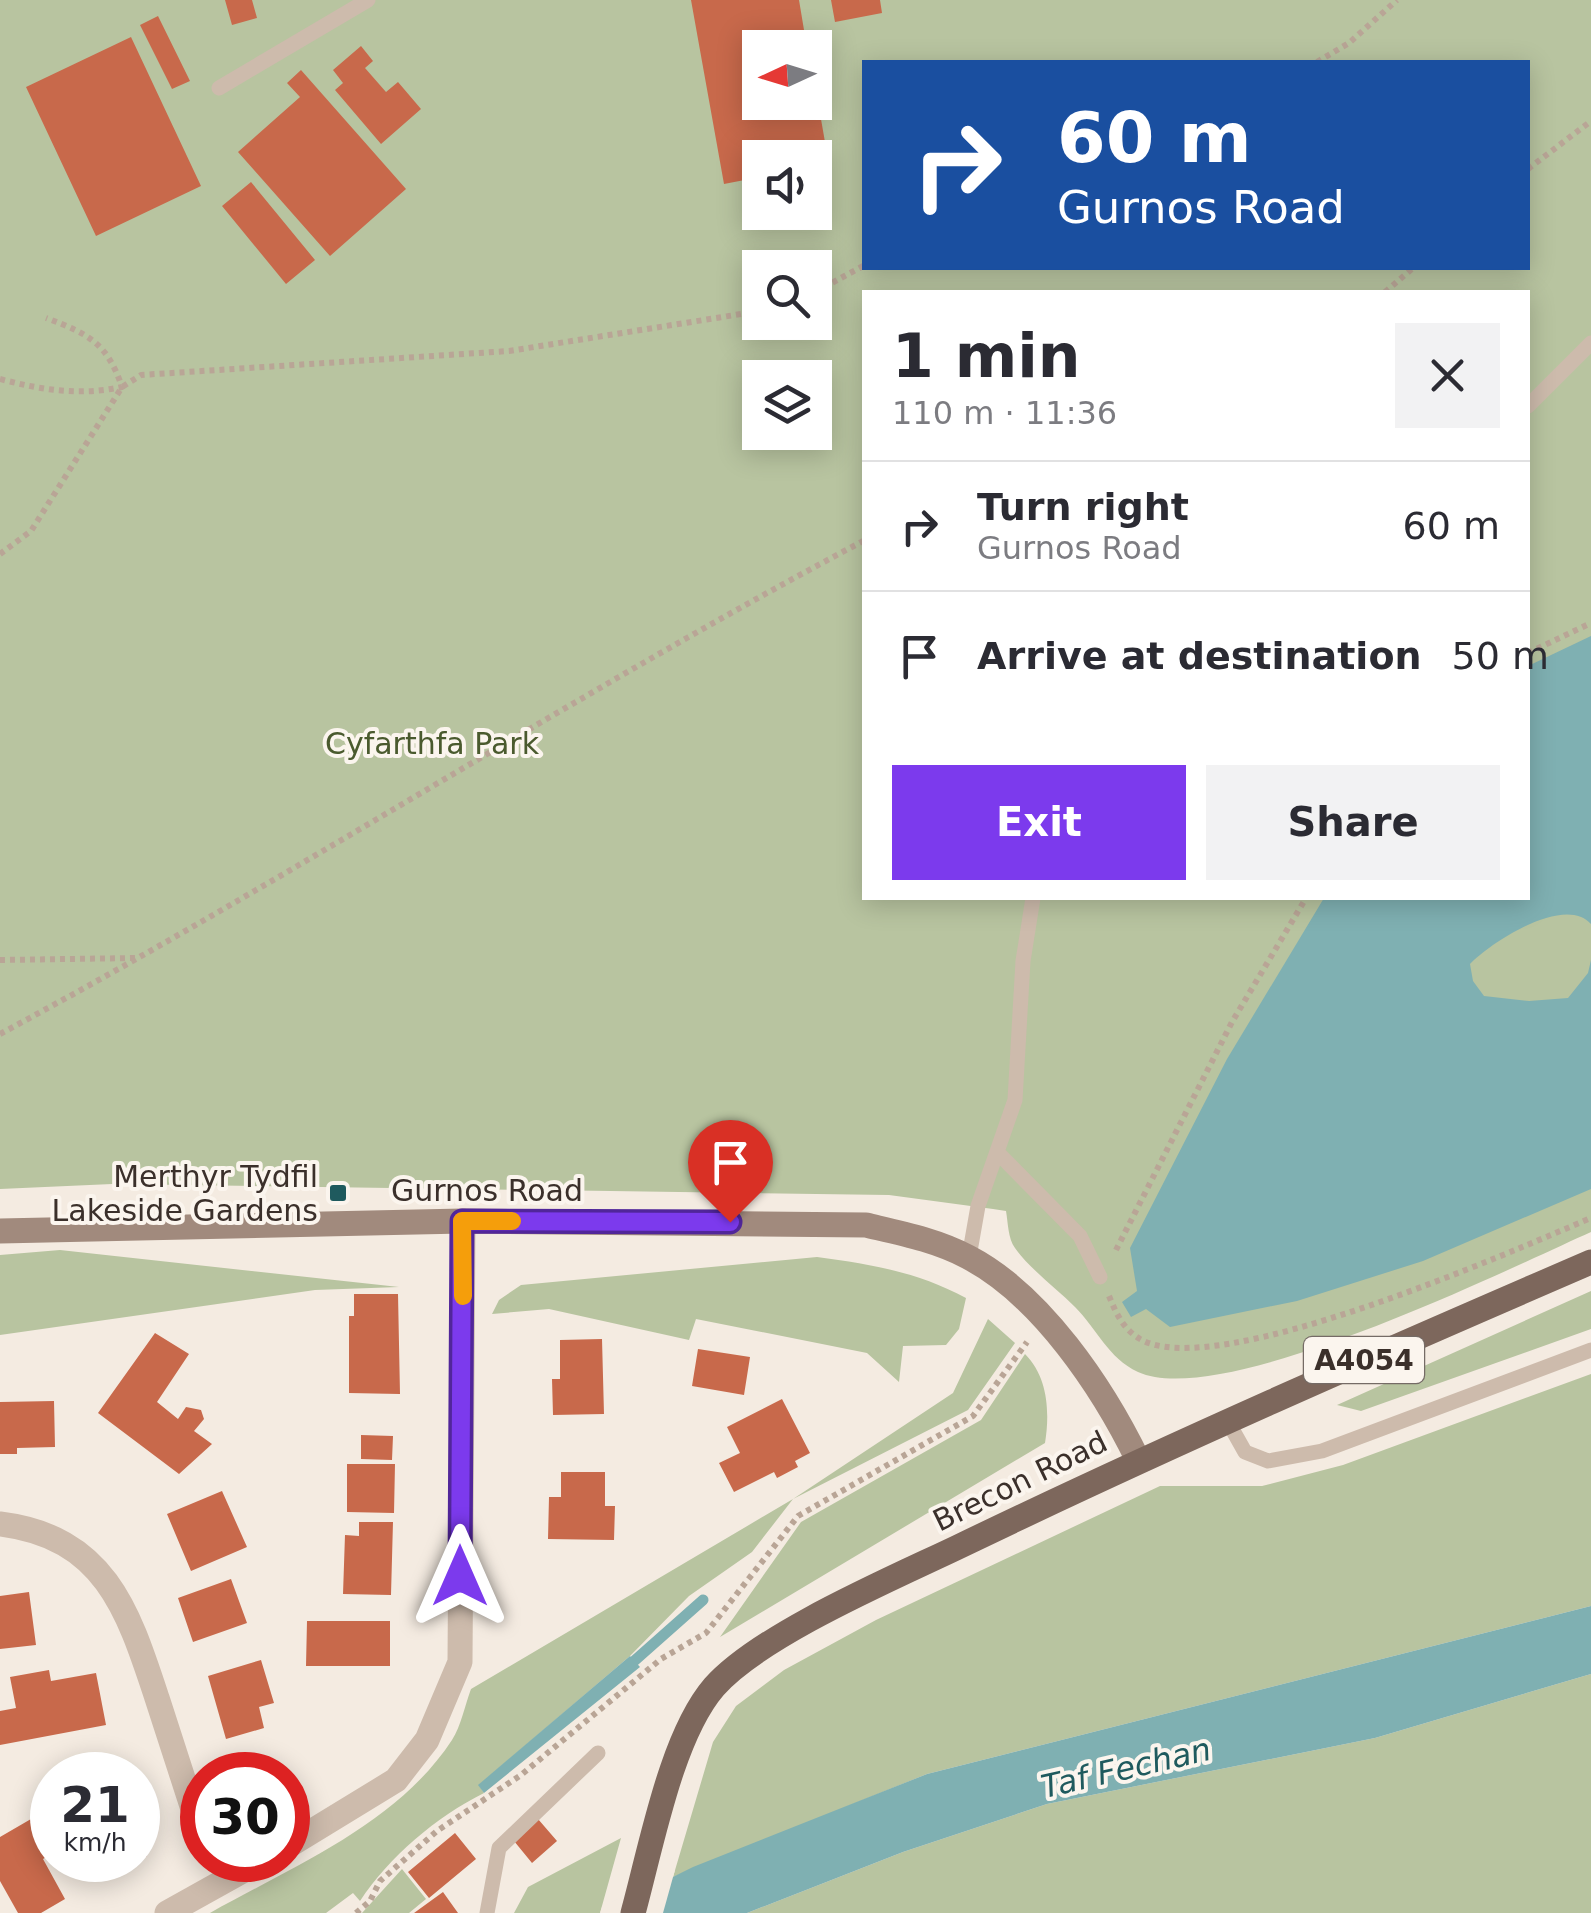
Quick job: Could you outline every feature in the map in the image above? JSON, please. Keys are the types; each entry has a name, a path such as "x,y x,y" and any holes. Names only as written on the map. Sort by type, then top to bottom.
{"main road":[{"name":"Brecon Road","path":"633,1913 686,1731 699,1707 726,1675 862,1593 1138,1460 1591,1262"}],"street":[{"name":"Gurnos Road","path":"0,1231 462,1221 866,1225 926,1240 970,1257"},
{"path":"310,1833 396,1780 427,1740 460,1662 462,1221"},
{"path":"970,1257 1046,1324 1102,1393 1138,1460"},
{"path":"0,1524 25,1527 66,1543 108,1581 136,1633 180,1769"},
{"path":"166,1913 202,1882"}],"lane":[{"path":"220,88 368,0"},
{"path":"1530,404 1591,344"},
{"path":"970,1257 978,1206 1015,1100 1023,961 1034,900"},
{"path":"999,1154 1080,1236 1100,1278"},
{"path":"1226,1420 1245,1452 1268,1461 1286,1458 1322,1451 1591,1350"},
{"path":"486,1913 499,1848 598,1753"}],"path":[{"path":"1320,60 1349,43 1397,0"},
{"path":"1530,168 1591,121"},
{"path":"832,283 862,268"},
{"path":"1386,290 1411,270"},
{"path":"0,554 31,531 122,388 140,375 509,351 742,314"},
{"path":"46,318 82,331 112,356 122,388"},
{"path":"0,379 36,389 89,394 122,388"},
{"path":"0,1034 413,801 707,624 862,542"},
{"path":"1530,653 1591,624"},
{"path":"1305,900 1232,1022 1100,1278 1120,1322 1141,1340 1200,1348 1297,1328 1383,1301 1591,1218"},
{"path":"0,960 137,958"},
{"path":"356,1913 370,1901 380,1881 437,1831 521,1775 661,1660 706,1633 798,1516 972,1416 1018,1351 1046,1324"}],"green space":[{"name":"Cyfarthfa Park","path":"0,0 1591,0 1591,1232 1363,1331 1232,1372 1178,1378 1138,1372 1119,1359 1075,1307 1015,1248 1006,1211 889,1195 112,1184 0,1189"},
{"path":"60,1250 399,1287 315,1290 0,1335 0,1255"},
{"path":"817,1257 893,1270 966,1298 959,1329 946,1345 903,1346 899,1382 867,1353 696,1319 689,1340 549,1309 492,1314 499,1300 521,1285"},
{"path":"1591,1291 1591,1329 1361,1411 1337,1405"},
{"path":"988,1319 1015,1343 968,1410 793,1499 953,1393"},
{"path":"1025,1354 1039,1373 1046,1395 1045,1443 720,1637 801,1522 981,1420"},
{"path":"1591,1374 1591,1606 927,1774 673,1877 713,1742 736,1706 784,1670 876,1620 1160,1486 1262,1486 1343,1465"},
{"path":"793,1499 752,1552 689,1596 630,1656 479,1785 484,1793 415,1839 360,1901 353,1893 326,1913 210,1913 267,1882 310,1882 310,1858 374,1819 429,1770 452,1740 471,1689"},
{"path":"1591,1674 1591,1913 747,1913 903,1852 1047,1804 1375,1738"},
{"path":"621,1838 600,1913 514,1913 528,1887"},
{"path":"402,1869 426,1899 409,1913 362,1913"}],"water":[{"path":"1591,636 1591,924 1579,916 1547,918 1494,944 1470,964 1473,981 1484,996 1529,1001 1568,998 1588,973 1591,960 1591,1189 1423,1261 1297,1301 1170,1327 1146,1309 1131,1317 1122,1302 1137,1291 1130,1248 1227,1059 1323,900 1530,900 1530,665"},
{"name":"Taf Fechan","path":"1591,1606 1591,1674 1375,1738 1047,1804 903,1852 747,1913 600,1913 693,1867 927,1774"},
{"path":"630,1656 640,1667 484,1793 478,1785"}],"pier":[{"path":"675,1870 663,1913 600,1913 602,1907"}],"building":[{"path":"225,0 252,0 257,18 232,25"},
{"path":"691,0 799,0 804,30 742,30 742,120 821,120 825,140 742,140 742,180 724,184"},
{"path":"831,0 880,0 882,13 835,22"},
{"path":"158,16 190,81 172,89 140,25"},
{"path":"131,37 201,186 96,236 26,87"},
{"path":"361,46 373,61 365,68 386,92 398,82 421,109 381,144 335,90 343,83 333,70"},
{"path":"301,70 406,189 330,256 238,152 300,97 287,83"},
{"path":"251,182 315,260 286,284 222,206"},
{"path":"354,1294 398,1294 400,1394 349,1393 349,1316 354,1316"},
{"path":"155,1333 189,1354 157,1402 178,1419 186,1407 201,1410 204,1419 194,1431 212,1444 179,1474 98,1413"},
{"path":"602,1339 604,1414 553,1415 552,1379 560,1379 560,1340"},
{"path":"698,1349 750,1357 744,1395 692,1386"},
{"path":"782,1399 810,1453 795,1461 798,1467 777,1478 774,1472 734,1492 719,1463 740,1453 727,1427"},
{"path":"54,1401 55,1447 17,1448 17,1454 0,1454 0,1402"},
{"path":"361,1435 393,1436 392,1460 361,1459"},
{"path":"347,1464 395,1464 394,1513 347,1512"},
{"path":"561,1472 605,1472 605,1506 615,1506 614,1540 548,1539 549,1497 561,1497"},
{"path":"222,1491 247,1547 191,1571 167,1514"},
{"path":"359,1522 393,1522 391,1595 343,1594 345,1535 359,1536"},
{"path":"231,1579 247,1623 193,1642 178,1598"},
{"path":"29,1592 36,1645 0,1649 0,1596"},
{"path":"307,1621 390,1621 390,1666 306,1666"},
{"path":"261,1660 274,1703 259,1707 264,1728 226,1739 208,1676"},
{"path":"49,1670 51,1681 96,1673 106,1725 0,1745 0,1711 16,1708 10,1677"},
{"path":"538,1819 557,1841 532,1863 514,1841"},
{"path":"30,1820 30,1882 56,1882 65,1899 41,1913 18,1913 0,1881 0,1837"},
{"path":"455,1833 476,1859 429,1898 408,1872"},
{"path":"443,1892 458,1913 414,1913"}],"waterway":[{"path":"624,1670 703,1600"}],"slow traffic":[{"path":"463,1296 462,1221 512,1221"}],"place":[{"name":"Merthyr Tydfil Lakeside Gardens","path":"338,1193"}],"route":[{"path":"460,1576 462,1221 730,1222"}]}
